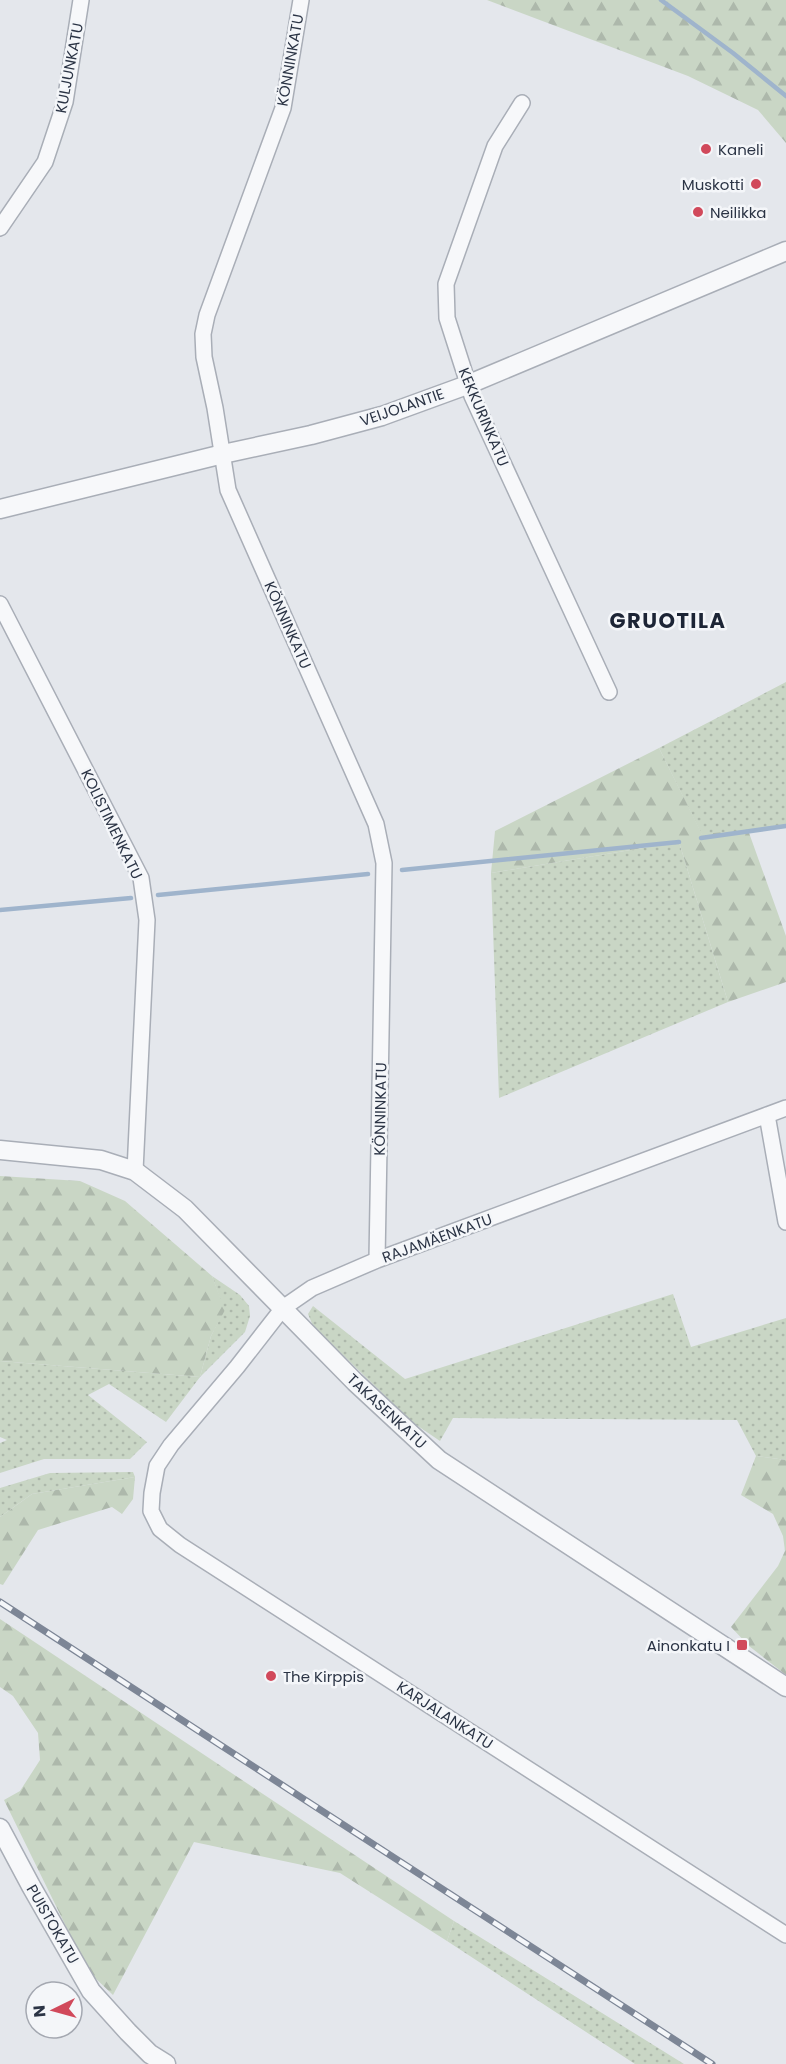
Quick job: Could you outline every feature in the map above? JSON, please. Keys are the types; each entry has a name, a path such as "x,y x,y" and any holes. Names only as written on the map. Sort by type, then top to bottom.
{"street":[{"name":"KULJUNKATU","path":"0,228 45,162 65,102 81,0"},
{"name":"KÖNNINKATU","path":"301,0 283,108 202,334 204,357 228,490 376,824 384,863 377,1260"},
{"name":"KEKKURINKATU","path":"522,103 495,146 446,284 447,318 467,385 609,692"},
{"name":"VEIJOLANTIE","path":"0,509 362,421 467,385 786,251"},
{"name":"KOLISTIMENKATU","path":"0,604 141,878 147,920 135,1171"},
{"name":"RAJAMÄENKATU","path":"157,1466 171,1445 283,1308 312,1288 377,1260 786,1108"},
{"path":"766,1115 786,1222"},
{"name":"TAKASENKATU","path":"0,1150 100,1160 135,1171 184,1209 355,1382 439,1460 786,1687"},
{"name":"KARJALANKATU","path":"157,1466 151,1511 160,1529 180,1545 786,1935"},
{"name":"PUISTOKATU","path":"0,1828 30,1886 92,1991 150,2054 166,2064"}],"green space":[{"path":"487,0 786,0 786,143 758,110 688,76"},
{"path":"786,682 786,826 702,835 659,748"},
{"path":"659,748 702,834 748,830 786,936 786,982 728,1002 679,842 491,873 495,831"},
{"path":"679,842 728,1002 499,1098 491,873"},
{"path":"0,1176 80,1181 125,1201 212,1276 225,1310 211,1336 200,1377 0,1361"},
{"path":"212,1276 240,1295 249,1306 250,1316 245,1332 200,1377 211,1336 224,1310"},
{"path":"673,1294 691,1347 786,1318 786,1460 756,1456 737,1420 453,1418 440,1441 412,1422 313,1326 308,1314 313,1306 405,1379"},
{"path":"0,1361 200,1377 166,1422 109,1384 88,1395 147,1442 130,1459 44,1459 0,1473 0,1443 7,1440 0,1437"},
{"path":"756,1456 786,1460 786,1675 749,1646 731,1627 778,1566 785,1551 783,1536 773,1514 741,1495"},
{"path":"133,1472 135,1477 32,1494 0,1517 0,1488 50,1473"},
{"path":"135,1477 133,1499 122,1514 112,1507 38,1530 3,1585 0,1584 0,1517 32,1494"},
{"path":"0,1619 454,1921 447,1941 340,1873 194,1842 113,1995 93,1976 82,1959 4,1800 20,1791 40,1760 38,1733 13,1696 0,1687"},
{"path":"454,1921 684,2064 635,2064 447,1941"}],"waterway":[{"path":"661,0 733,53 786,96"},
{"path":"701,838 786,826"},
{"path":"402,870 679,842"},
{"path":"158,895 368,874"},
{"path":"0,910 131,898"}],"railway":[{"path":"0,1602 712,2064"}],"place":[{"name":"Kaneli","path":"706,149"},
{"name":"Muskotti","path":"756,184"},
{"name":"Neilikka","path":"698,212"},
{"name":"Ainonkatu I","path":"742,1645"},
{"name":"The Kirppis","path":"271,1676"}],"district":[{"name":"GRUOTILA","path":"668,620"}]}
